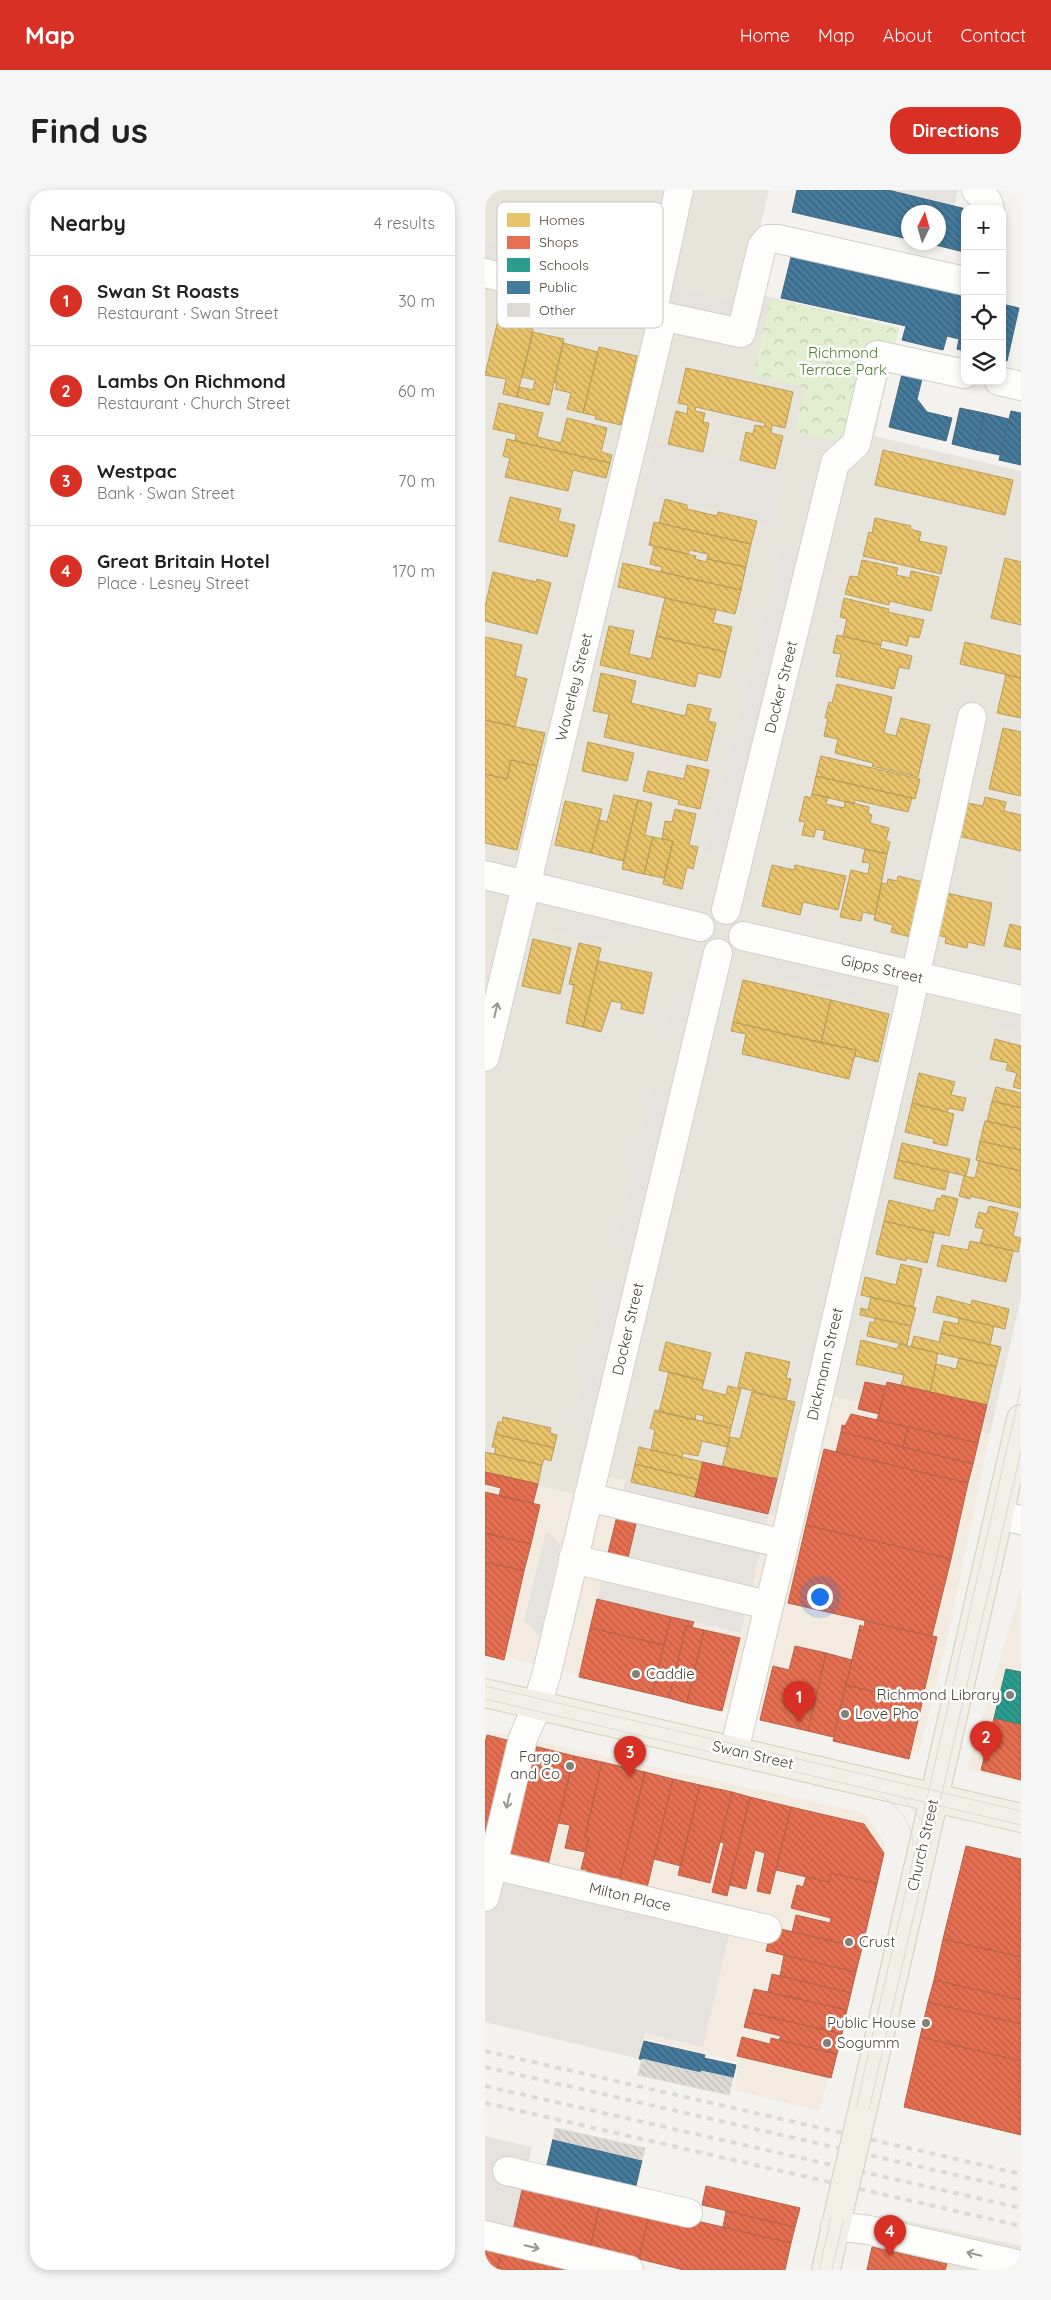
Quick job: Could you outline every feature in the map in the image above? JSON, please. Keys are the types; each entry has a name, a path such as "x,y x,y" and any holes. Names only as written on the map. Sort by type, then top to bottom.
{"main road":[{"name":"Church Street","path":"826,2270 934,1798 1010,1517 1021,1420"},
{"name":"Swan Street","path":"485,1693 1021,1818"}],"street":[{"name":"Waverley Street","path":"663,281 679,190"},
{"path":"976,190 989,205"},
{"path":"663,316 741,333 762,246 766,240 773,238 961,280"},
{"name":"Waverley Street","path":"485,1057 654,328"},
{"name":"Docker Street","path":"726,910 835,463 856,444 877,355 961,373"},
{"path":"1006,383 1021,386"},
{"name":"Dickmann Street","path":"734,1751 768,1605 785,1544 915,977 972,717"},
{"path":"485,876 701,927"},
{"path":"726,910 738,917 741,922 743,936 741,942 731,951 718,953 706,947 702,941 701,927 707,916 713,912 726,910"},
{"name":"Gipps Street","path":"743,936 1021,1000"},
{"name":"Docker Street","path":"485,1898 523,1738 537,1705 546,1676 718,953"},
{"path":"588,1497 785,1544"},
{"path":"573,1559 768,1605"},
{"name":"Milton Place","path":"493,1865 767,1929"},
{"path":"507,2171 688,2213"},
{"path":"838,2217 869,2230 1021,2265"},
{"path":"485,2235 629,2270"}],"shaded area":[{"path":"485,190 769,190 745,291 899,328 874,436 1021,471 1021,1297 990,1434 834,1397 803,1522 580,1471 574,1494 485,1474"},
{"path":"892,190 958,190 954,208 892,193"},
{"path":"485,240 497,243 497,263 485,260"},
{"path":"672,286 744,303 739,322 667,304"},
{"path":"654,441 786,471 773,524 642,494"},
{"path":"780,550 799,555 727,857 704,851"},
{"path":"568,912 646,929 627,947 552,930"},
{"path":"775,958 874,980 857,996 759,973"},
{"path":"673,990 687,1006 680,1039 665,1025"},
{"path":"1007,1012 1021,1015 1021,1032 995,1026"},
{"path":"652,1083 667,1093 630,1250 617,1233"},
{"path":"605,1274 620,1286 585,1440 572,1425"},
{"path":"834,1396 990,1434 947,1640 919,1754 485,1653 485,1474 574,1494 579,1470 802,1522"},
{"path":"625,1481 769,1515 741,1633 597,1599"},
{"path":"546,1531 561,1543 540,1636 524,1621"},
{"path":"1021,1587 1021,1783 967,1770"},
{"path":"485,1730 865,1813 885,1843 820,2111 734,2090 739,2062 485,2000"},
{"path":"485,1869 733,1918 703,2047 645,2033 639,2059 485,2022"},
{"path":"485,2136 532,2147 513,2230 485,2224"},
{"path":"880,2215 1021,2246 1021,2270 866,2270"}],"green space":[{"name":"Richmond Terrace Park","path":"771,298 899,328 871,449 795,431 805,387 753,375"}],"building: Homes":[{"path":"497,324 497,328 533,329 517,397 503,394 506,379 485,375"},
{"path":"533,332 564,339 549,405 517,397 519,387 533,390 535,380 522,377"},
{"path":"563,343 598,352 583,413 567,409 571,393 555,389 557,383 554,382"},
{"path":"599,347 637,356 621,425 595,419 596,416 583,413"},
{"path":"686,368 793,392 785,428 772,425 771,433 783,436 775,469 740,460 746,432 753,434 755,425 764,427 765,423 696,407 695,411 705,413 703,422 709,423 703,452 668,444 676,411 687,414 688,405 678,403"},
{"path":"499,403 543,413 537,437 561,443 567,418 607,428 601,452 612,455 610,463 515,441 516,434 493,429"},
{"path":"507,439 610,463 606,478 573,470 568,491 505,477 510,458 503,456"},
{"path":"883,450 1013,480 1005,515 875,485"},
{"path":"510,497 561,509 558,521 575,525 567,557 499,541"},
{"path":"665,499 687,505 687,509 717,516 718,512 757,521 751,544 659,523"},
{"path":"875,518 911,526 910,529 921,532 919,541 947,547 941,574 863,556 869,532 872,533"},
{"path":"654,522 751,544 746,567 707,559 708,554 689,550 688,554 649,545"},
{"path":"654,546 696,556 695,559 706,562 707,559 746,567 741,590 661,572 662,567 650,564"},
{"path":"1005,558 1021,562 1021,625 991,618"},
{"path":"862,560 898,568 896,575 910,578 911,571 939,577 931,611 890,601 889,605 845,594 850,576 858,577"},
{"path":"623,563 741,590 735,614 618,587"},
{"path":"493,572 536,582 537,579 551,583 537,634 485,621 485,607"},
{"path":"665,598 716,610 713,623 732,627 726,652 656,636"},
{"path":"844,598 889,609 888,612 924,620 919,638 909,636 907,646 882,640 881,645 843,636 847,619 840,617"},
{"path":"609,626 634,631 629,654 651,659 656,636 726,652 720,678 698,673 695,687 600,665"},
{"path":"837,635 881,645 880,648 912,656 909,669 899,667 894,689 836,676 841,654 833,653"},
{"path":"485,637 522,645 515,676 527,679 515,727 485,720"},
{"path":"965,642 1021,656 1021,678 960,664"},
{"path":"601,673 636,681 631,703 685,716 688,704 711,709 708,721 716,723 707,761 604,737 609,714 593,711"},
{"path":"1006,675 1021,678 1021,718 997,713"},
{"path":"837,684 892,697 884,733 896,736 901,718 930,725 918,777 872,766 873,763 835,753 838,739 824,736 828,718 825,718 829,702 832,703"},
{"path":"485,720 545,733 537,766 511,760 507,779 485,774"},
{"path":"1003,728 1021,732 1021,796 989,789"},
{"path":"588,742 634,753 627,781 582,771"},
{"path":"821,756 920,779 915,799 816,776"},
{"path":"511,760 537,766 517,850 485,843 485,774 507,779"},
{"path":"687,765 709,770 700,809 678,804 679,800 643,791 648,771 684,779"},
{"path":"816,776 912,798 908,812 855,800 854,804 812,794"},
{"path":"812,794 828,797 826,804 844,808 845,801 869,807 868,813 872,815 870,823 889,828 886,841 890,842 887,854 823,839 825,831 816,829 814,837 802,835 805,822 799,821 805,796 811,798"},
{"path":"614,795 638,800 623,861 591,853 599,820 607,822"},
{"path":"985,797 1006,802 1004,811 1021,815 1021,851 954,835 962,802 983,806"},
{"path":"638,800 652,803 645,835 653,837 644,874 622,869"},
{"path":"565,801 602,809 591,853 555,845"},
{"path":"675,809 696,814 689,845 698,847 693,869 687,867 682,889 663,884 673,841 662,839 665,821 672,822"},
{"path":"653,837 673,841 664,878 644,874"},
{"path":"865,849 887,854 875,915 863,912 861,921 840,917 851,870 868,874 870,863 862,862"},
{"path":"772,865 794,870 795,865 846,876 838,910 803,902 800,915 762,906"},
{"path":"898,876 923,882 910,937 891,932 893,925 874,920 882,883 887,884 888,879 897,881"},
{"path":"937,891 992,903 984,946 968,942 967,948 945,943 946,937 927,933"},
{"path":"1010,924 1021,927 1021,950 1004,946"},
{"path":"533,939 571,948 560,994 522,986"},
{"path":"579,943 601,948 583,1027 566,1023 574,985 569,984"},
{"path":"598,961 652,973 643,1014 621,1009 622,1003 611,1001 601,1032 583,1027"},
{"path":"743,980 831,1000 821,1043 733,1022"},
{"path":"831,1000 889,1014 878,1062 855,1056 856,1050 821,1043"},
{"path":"733,1022 856,1050 849,1079 742,1054 746,1034 731,1031"},
{"path":"995,1039 1021,1046 1021,1089 1013,1087 1017,1073 1006,1070 1008,1063 990,1059"},
{"path":"919,1073 955,1082 951,1095 966,1098 963,1111 949,1108 947,1112 912,1103"},
{"path":"996,1087 1021,1093 1021,1108 992,1101"},
{"path":"992,1101 1021,1108 1021,1129 987,1121"},
{"path":"912,1103 954,1114 947,1146 933,1143 934,1139 905,1132"},
{"path":"985,1121 1021,1129 1021,1150 980,1141"},
{"path":"980,1141 1021,1150 1021,1171 976,1160"},
{"path":"902,1143 970,1159 966,1176 898,1160"},
{"path":"898,1160 949,1172 945,1190 894,1178"},
{"path":"979,1161 1021,1171 1021,1208 970,1196 970,1199 959,1196 964,1176 975,1178"},
{"path":"942,1195 958,1199 949,1236 884,1221 889,1200 934,1211 937,1198 941,1199"},
{"path":"989,1206 1018,1213 1013,1236 1021,1238 1018,1252 980,1243 984,1229 975,1227 979,1212 987,1214"},
{"path":"884,1221 934,1233 927,1263 906,1258 906,1261 876,1254"},
{"path":"970,1241 1013,1251 1006,1282 937,1266 942,1245 968,1250"},
{"path":"901,1264 922,1269 913,1307 861,1295 865,1277 896,1285"},
{"path":"937,1296 971,1305 972,1300 1009,1309 1005,1329 933,1312"},
{"path":"871,1297 916,1308 911,1326 860,1315 861,1308 868,1310"},
{"path":"875,1318 911,1326 907,1345 867,1336 870,1322 874,1323"},
{"path":"959,1318 994,1326 990,1345 941,1333 944,1321 958,1324"},
{"path":"941,1333 1001,1347 996,1367 911,1347 914,1336 939,1342"},
{"path":"861,1340 897,1349 899,1344 938,1353 930,1392 901,1386 904,1375 856,1364"},
{"path":"666,1342 711,1353 704,1381 659,1370"},
{"path":"746,1352 790,1362 786,1378 791,1379 786,1400 738,1387"},
{"path":"959,1358 996,1367 987,1405 930,1392 936,1364 956,1369"},
{"path":"669,1372 704,1381 702,1389 726,1395 728,1386 741,1389 731,1428 703,1422 704,1416 696,1414 695,1420 659,1412"},
{"path":"752,1392 795,1402 777,1479 722,1467 730,1437 740,1439"},
{"path":"655,1410 731,1428 727,1447 702,1441 698,1456 683,1453 682,1457 651,1450 655,1430 650,1428"},
{"path":"503,1417 551,1428 550,1433 557,1435 554,1448 495,1434 498,1422 502,1422"},
{"path":"495,1434 554,1448 551,1461 544,1459 542,1465 494,1454 496,1447 492,1447"},
{"path":"639,1447 703,1462 699,1480 635,1464"},
{"path":"485,1452 542,1465 538,1484 485,1472"},
{"path":"635,1464 699,1480 695,1497 631,1482"}],"building: Shops":[{"path":"865,1382 885,1386 879,1414 858,1409"},
{"path":"887,1382 987,1405 978,1443 877,1420"},
{"path":"851,1414 908,1427 903,1447 841,1432 842,1425 845,1426"},
{"path":"908,1427 978,1443 973,1464 903,1447"},
{"path":"841,1432 973,1464 968,1483 836,1452"},
{"path":"824,1449 968,1483 951,1559 806,1525"},
{"path":"703,1462 777,1479 768,1514 695,1497"},
{"path":"485,1472 538,1484 533,1503 499,1496 501,1488 485,1484"},
{"path":"485,1492 540,1505 531,1544 485,1533"},
{"path":"617,1516 637,1520 628,1558 608,1553"},
{"path":"806,1525 951,1559 932,1636 788,1603"},
{"path":"485,1533 531,1544 524,1571 485,1562"},
{"path":"485,1562 524,1571 504,1660 485,1655"},
{"path":"597,1599 671,1617 664,1645 590,1628"},
{"path":"671,1617 694,1622 692,1627 686,1626 669,1698 652,1694"},
{"path":"865,1621 937,1637 924,1692 919,1691 917,1702 846,1685 860,1625 864,1627"},
{"path":"686,1626 704,1630 687,1703 669,1698"},
{"path":"590,1628 664,1645 652,1694 579,1677"},
{"path":"704,1630 740,1638 722,1711 687,1703"},
{"path":"795,1646 826,1653 808,1731 760,1720 773,1666 789,1670"},
{"path":"826,1653 852,1660 833,1737 808,1731"},
{"path":"846,1685 922,1703 909,1759 833,1741"},
{"path":"994,1718 1021,1724 1021,1780 981,1770"},
{"path":"487,1735 515,1742 485,1869 485,1742"},
{"path":"530,1745 574,1756 548,1865 504,1855"},
{"path":"574,1756 602,1762 585,1837 589,1838 585,1852 565,1848 570,1825 558,1823"},
{"path":"602,1762 645,1772 620,1878 613,1877 612,1880 586,1873 587,1870 581,1869 589,1838 585,1837"},
{"path":"645,1772 673,1779 647,1888 619,1882"},
{"path":"673,1779 700,1785 681,1866 654,1859"},
{"path":"700,1785 732,1792 710,1883 678,1875"},
{"path":"732,1792 750,1797 727,1896 712,1892 724,1843 720,1842"},
{"path":"750,1797 791,1807 770,1894 757,1891 765,1853 755,1850 746,1889 729,1885"},
{"path":"791,1807 864,1824 884,1853 877,1884 831,1873 829,1882 776,1870"},
{"path":"966,1846 1021,1859 1021,1957 943,1939"},
{"path":"831,1873 877,1884 862,1948 792,1932 796,1915 830,1923 831,1918 791,1908 797,1885 803,1887 806,1877 829,1882"},
{"path":"772,1927 862,1948 856,1972 766,1951"},
{"path":"943,1939 1021,1957 1021,2000 934,1980"},
{"path":"784,1955 856,1972 851,1993 780,1976"},
{"path":"772,1974 851,1993 847,2010 768,1992"},
{"path":"934,1980 1021,2000 1021,2024 928,2002"},
{"path":"754,1989 847,2010 842,2034 748,2012"},
{"path":"928,2002 1021,2024 1021,2061 920,2037"},
{"path":"748,2012 842,2034 837,2054 779,2040 781,2036 744,2027"},
{"path":"742,2037 770,2044 771,2038 837,2054 831,2078 737,2056"},
{"path":"920,2037 1021,2061 1021,2135 904,2107"},
{"path":"524,2181 601,2199 590,2248 513,2230"},
{"path":"706,2186 800,2208 795,2227 702,2205"},
{"path":"601,2199 650,2210 639,2259 590,2248"},
{"path":"650,2210 791,2243 785,2270 684,2270 639,2259"},
{"path":"726,2211 795,2227 791,2243 723,2227"},
{"path":"485,2247 502,2251 497,2270 485,2270"},
{"path":"872,2247 947,2264 945,2270 867,2270"},
{"path":"502,2251 572,2270 497,2270"}],"building: Schools":[{"name":"Richmond Library","path":"1006,1669 1021,1672 1021,1724 994,1718"}],"building: Public":[{"path":"797,190 888,190 961,208 961,251 946,248 946,205 901,205 901,237 792,212"},
{"path":"793,249 961,288 961,350 957,349 959,339 947,336 943,350 902,340 906,326 781,298"},
{"path":"1006,305 1019,308 1006,361"},
{"path":"902,374 922,379 917,399 927,412 952,418 946,441 889,427"},
{"path":"960,408 984,413 976,450 952,444"},
{"path":"1011,411 1021,413 1021,465 999,460"},
{"path":"984,413 1009,419 1000,455 976,450"},
{"path":"644,2041 705,2055 704,2058 736,2065 733,2078 639,2059"},
{"path":"553,2139 642,2160 634,2194 545,2173"}],"building: Other":[{"path":"642,2059 701,2073 701,2071 733,2078 729,2095 638,2075"},
{"path":"555,2128 645,2148 642,2160 553,2139"}],"tram line":[{"path":"819,2270 1021,1387"},
{"path":"832,2270 1021,1451"},
{"path":"485,1686 1021,1811"},
{"path":"485,1699 1021,1825"},
{"path":"879,1796 898,1809 908,1823 913,1838 913,1846"},
{"path":"903,1797 924,1824"}],"railway":[{"path":"485,2051 1021,2174"},
{"path":"485,2067 1021,2190"},
{"path":"485,2086 1021,2208"},
{"path":"485,2103 1021,2226"}],"place":[{"name":"Caddie","path":"636,1674"},
{"name":"Richmond Library","path":"1010,1695"},
{"name":"Love Pho","path":"845,1714"},
{"name":"Swan St Roasts","path":"799,1722"},
{"name":"Lambs On Richmond","path":"986,1762"},
{"name":"Fargo and Co","path":"570,1766"},
{"name":"Westpac","path":"630,1777"},
{"name":"Crust","path":"849,1942"},
{"name":"Public House","path":"926,2023"},
{"name":"Sogumm","path":"827,2043"},
{"name":"Great Britain Hotel","path":"890,2256"}]}
